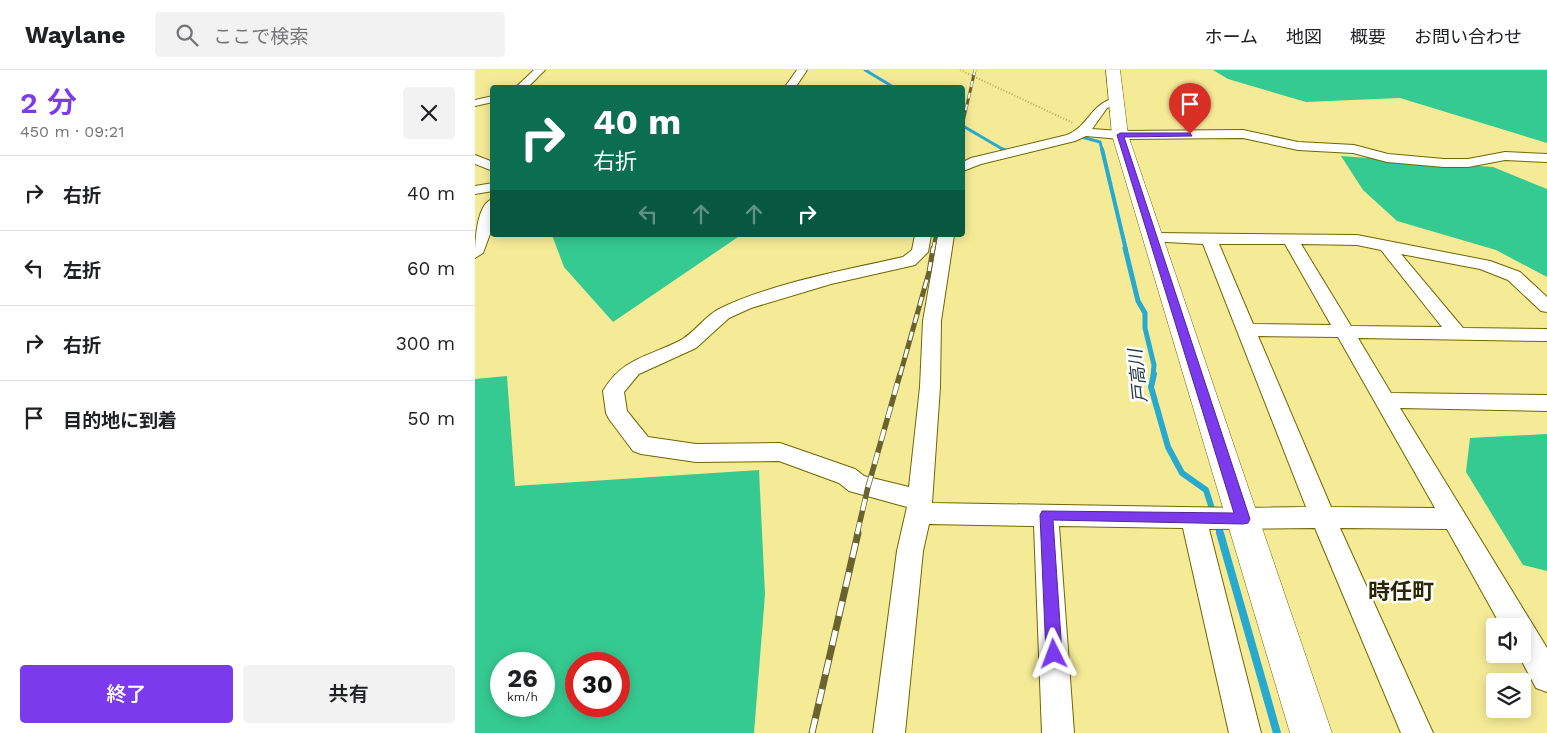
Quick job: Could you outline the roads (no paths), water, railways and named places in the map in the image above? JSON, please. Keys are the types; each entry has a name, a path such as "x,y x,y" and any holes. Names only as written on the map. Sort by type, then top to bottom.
{"street":[{"path":"524,85 540,70"},
{"path":"791,85 802,70"},
{"path":"1113,70 1120,135 1311,733"},
{"path":"475,103 490,100"},
{"path":"965,166 976,161 1071,138 1085,131 1103,106 1115,101"},
{"path":"1085,131 1120,135 1243,134 1298,146 1328,146 1354,149 1387,158 1444,163 1468,163 1505,156 1547,158"},
{"path":"475,159 490,165"},
{"path":"475,190 490,188"},
{"path":"475,253 490,211"},
{"path":"923,237 919,252 909,261 826,280 745,304 723,314 689,344 632,369 613,391 617,413 641,445 696,453 780,452 847,476 857,484 920,506 1046,515 1243,519 1323,517 1455,519"},
{"path":"889,733 910,551 920,506 931,387 933,321 947,237"},
{"path":"1154,238 1357,240 1500,270 1514,276 1526,285 1547,308"},
{"path":"1209,238 1323,517 1417,733"},
{"path":"1290,238 1512,618"},
{"path":"1388,248 1457,334"},
{"path":"1247,330 1547,335"},
{"path":"1385,400 1547,403"},
{"path":"1046,515 1058,733"},
{"path":"1193,517 1245,733"},
{"path":"1531,649 1547,677"}],"waterway":[{"name":"戸高川","path":"865,70 890,85"},
{"name":"戸高川","path":"965,127 1004,150"},
{"name":"戸高川","path":"1078,136 1100,142 1102,150"},
{"name":"戸高川","path":"1102,149 1126,250"},
{"name":"戸高川","path":"1004,150 1011,150"},
{"name":"戸高川","path":"1125,248 1138,301 1145,313 1145,328 1154,365 1153,375"},
{"name":"戸高川","path":"1154,374 1151,387 1168,447 1182,473 1206,490 1214,515"},
{"name":"戸高川","path":"1217,523 1220,534"},
{"name":"戸高川","path":"1220,533 1277,733"}],"railway":[{"path":"965,113 975,70"},
{"path":"933,250 936,237"},
{"path":"900,375 929,272 933,248"},
{"path":"857,534 868,487 900,374"},
{"path":"812,733 858,533"}],"district":[{"name":"時任町","path":"1401,591"}]}
